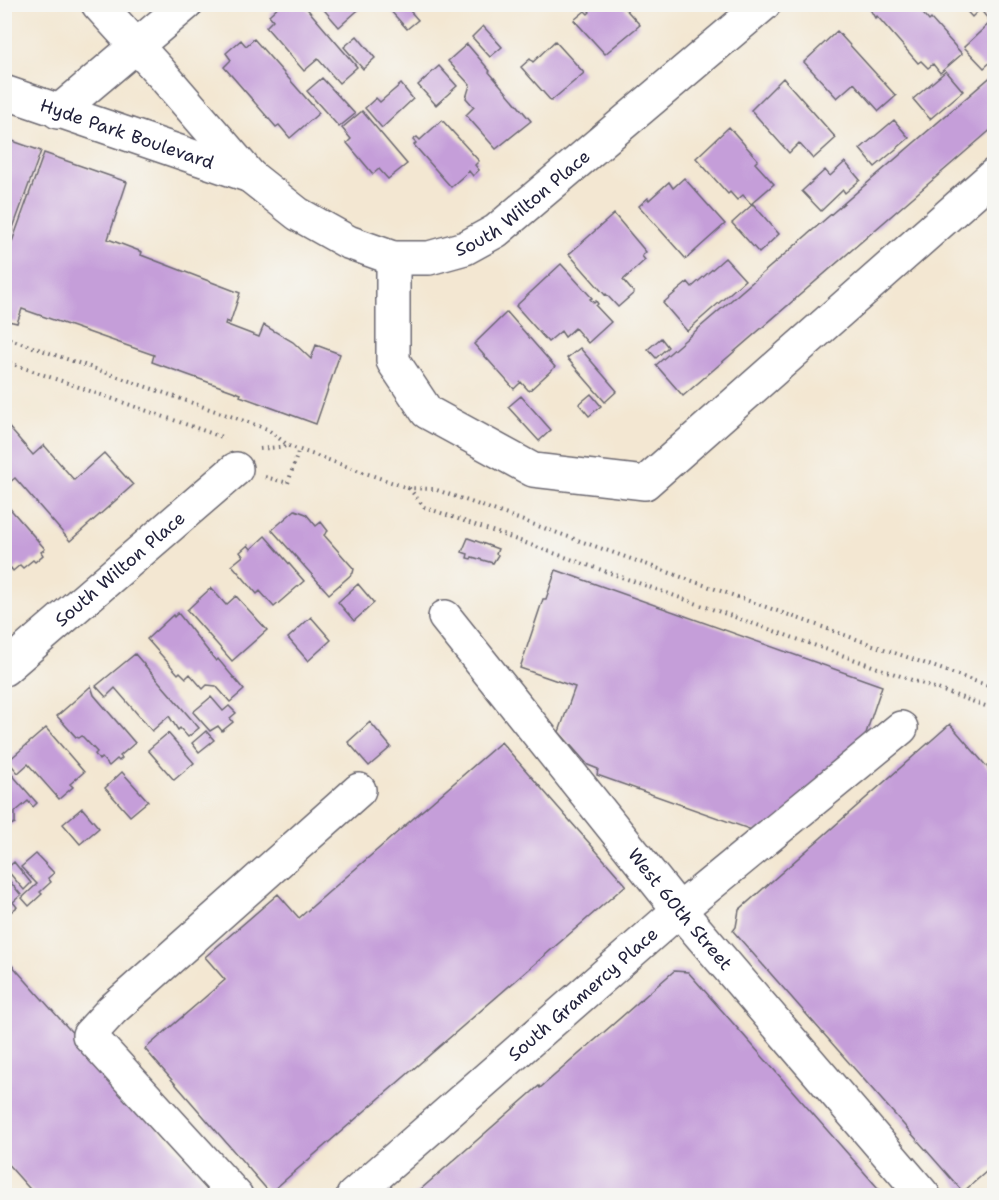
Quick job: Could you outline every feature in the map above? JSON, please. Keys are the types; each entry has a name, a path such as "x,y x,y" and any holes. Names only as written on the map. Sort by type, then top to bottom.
{"street":[{"path":"98,4 250,176"},
{"path":"58,112 186,4"},
{"name":"South Wilton Place","path":"250,176 298,214 348,242 393,258 429,258 465,248 496,231 764,4"},
{"name":"Hyde Park Boulevard","path":"4,92 250,176"},
{"path":"393,258 393,361 427,412 533,470 645,483 994,175"},
{"name":"South Wilton Place","path":"4,669 243,453"},
{"name":"West 60th Street","path":"445,617 679,910 924,1196"},
{"name":"South Gramercy Place","path":"353,1196 679,910 901,728"},
{"path":"236,1196 89,1035 112,1010 359,790"}],"path":[{"path":"4,337 267,429 289,446 408,488 434,489 994,687"},
{"path":"4,361 243,453 288,483 299,449"},
{"path":"243,453 289,446"},
{"path":"408,488 424,507 994,709"}],"building":[{"path":"281,4 303,4 357,67 339,83 318,59 304,71 266,27 273,20 269,15"},
{"path":"319,4 365,4 339,27"},
{"path":"395,4 404,4 418,20 407,29 389,9"},
{"path":"584,4 621,4 640,25 605,54 574,20 585,11 588,14 590,12"},
{"path":"867,4 915,4 962,54 940,73 933,64 928,68 921,61 918,63 877,16 875,18"},
{"path":"960,4 994,4 994,14 988,19 980,9 972,17"},
{"path":"994,19 994,59 984,68 964,47"},
{"path":"483,26 502,47 490,57 472,37"},
{"path":"837,31 896,96 879,111 854,83 837,98 804,62"},
{"path":"357,36 375,58 363,69 344,47"},
{"path":"254,39 319,113 290,138 279,125 276,127 224,67 231,60 226,53 241,40 246,46"},
{"path":"555,41 584,73 551,101 521,67 530,59 533,62"},
{"path":"467,44 531,121 496,149 466,115 474,107 466,98 470,85 448,61"},
{"path":"439,66 457,86 436,105 418,85"},
{"path":"946,71 963,91 930,119 913,99"},
{"path":"994,74 994,127 683,396 656,365"},
{"path":"322,78 355,114 339,127 307,91"},
{"path":"783,78 836,138 813,159 799,143 789,153 751,110"},
{"path":"401,84 413,99 382,128 365,108 376,98 380,102"},
{"path":"362,111 407,164 388,179 379,169 373,174 347,143 351,139 342,128"},
{"path":"442,120 479,161 475,165 479,170 473,176 469,171 451,187 414,145 416,143 413,140 417,137 420,140"},
{"path":"894,120 909,138 875,167 860,149"},
{"path":"729,127 758,160 755,163 774,184 751,204 743,195 737,200 730,192 728,194 696,158"},
{"path":"4,138 41,151 5,250 4,250"},
{"path":"44,153 127,182 108,239 142,252 141,255 240,293 230,323 226,321 225,324 259,337 264,325 293,342 311,359 316,345 340,354 316,424 152,362 154,355 22,309 17,323 4,320 4,264"},
{"path":"845,162 860,180 845,193 843,190 821,211 802,191 825,170 830,176"},
{"path":"684,178 725,224 686,259 639,206 669,182 673,188"},
{"path":"753,204 779,234 759,253 732,223"},
{"path":"614,214 646,252 642,256 645,260 623,280 634,293 618,307 569,254"},
{"path":"725,258 745,280 687,331 663,303 688,282 692,287"},
{"path":"561,264 592,298 590,299 594,303 596,301 598,304 596,306 611,322 588,343 575,328 565,337 561,331 548,342 516,306"},
{"path":"507,312 555,367 529,391 521,382 514,389 474,344"},
{"path":"661,338 668,347 656,358 648,349"},
{"path":"580,348 617,391 605,402 567,358"},
{"path":"591,394 601,406 589,416 579,404"},
{"path":"521,396 551,430 539,441 508,407"},
{"path":"6,424 33,455 44,445 74,480 104,453 133,485 70,541 15,478 4,487 4,426"},
{"path":"6,504 45,549 41,552 43,555 35,562 33,560 23,568 20,565 13,571 4,564"},
{"path":"295,510 306,514 316,526 321,522 328,531 324,535 354,569 353,573 329,594 272,530"},
{"path":"265,536 304,581 274,607 260,591 257,594 232,565 243,556 240,552 248,545 251,549"},
{"path":"468,538 498,549 496,554 498,555 493,563 472,557 467,558 468,554 462,552"},
{"path":"556,570 882,686 860,751 763,834 597,775 598,769 588,765 559,732 575,687 520,668 543,599 546,599"},
{"path":"358,584 374,603 354,621 338,602"},
{"path":"211,588 226,605 236,596 267,630 232,661 187,610"},
{"path":"178,613 216,661 218,659 244,690 230,702 216,686 207,685 203,689 190,674 186,678 180,672 178,674 147,639"},
{"path":"311,617 331,640 308,661 288,638"},
{"path":"135,654 199,728 188,737 180,728 178,730 169,716 152,731 115,688 106,697 96,686"},
{"path":"91,686 94,695 135,743 120,756 122,758 119,761 117,759 109,766 102,758 99,760 95,754 97,752 82,736 76,737 57,716"},
{"path":"211,697 223,711 229,706 236,713 230,718 233,722 222,731 218,726 210,731 193,712"},
{"path":"370,722 391,747 369,766 348,742"},
{"path":"950,724 994,775 994,1165 963,1192 733,931 739,910"},
{"path":"46,728 84,772 70,784 73,787 59,799 28,764 18,773 8,761"},
{"path":"206,731 214,740 199,752 192,743"},
{"path":"168,733 194,763 174,780 148,750"},
{"path":"501,742 626,885 270,1193 145,1049 225,980 205,957 278,894 299,918"},
{"path":"8,770 37,803 33,807 28,801 15,812 15,823 4,828 4,774"},
{"path":"122,772 148,801 130,816 105,788"},
{"path":"82,808 99,828 80,844 63,824"},
{"path":"36,854 54,873 48,878 51,882 40,892 42,894 29,906 22,898 37,884 21,867"},
{"path":"14,862 31,883 24,890 6,869"},
{"path":"7,878 21,895 13,902 17,907 4,917 4,881"},
{"path":"4,955 218,1196 36,1196 4,1160"},
{"path":"674,971 688,972 885,1196 413,1196 539,1086 540,1088"}]}
